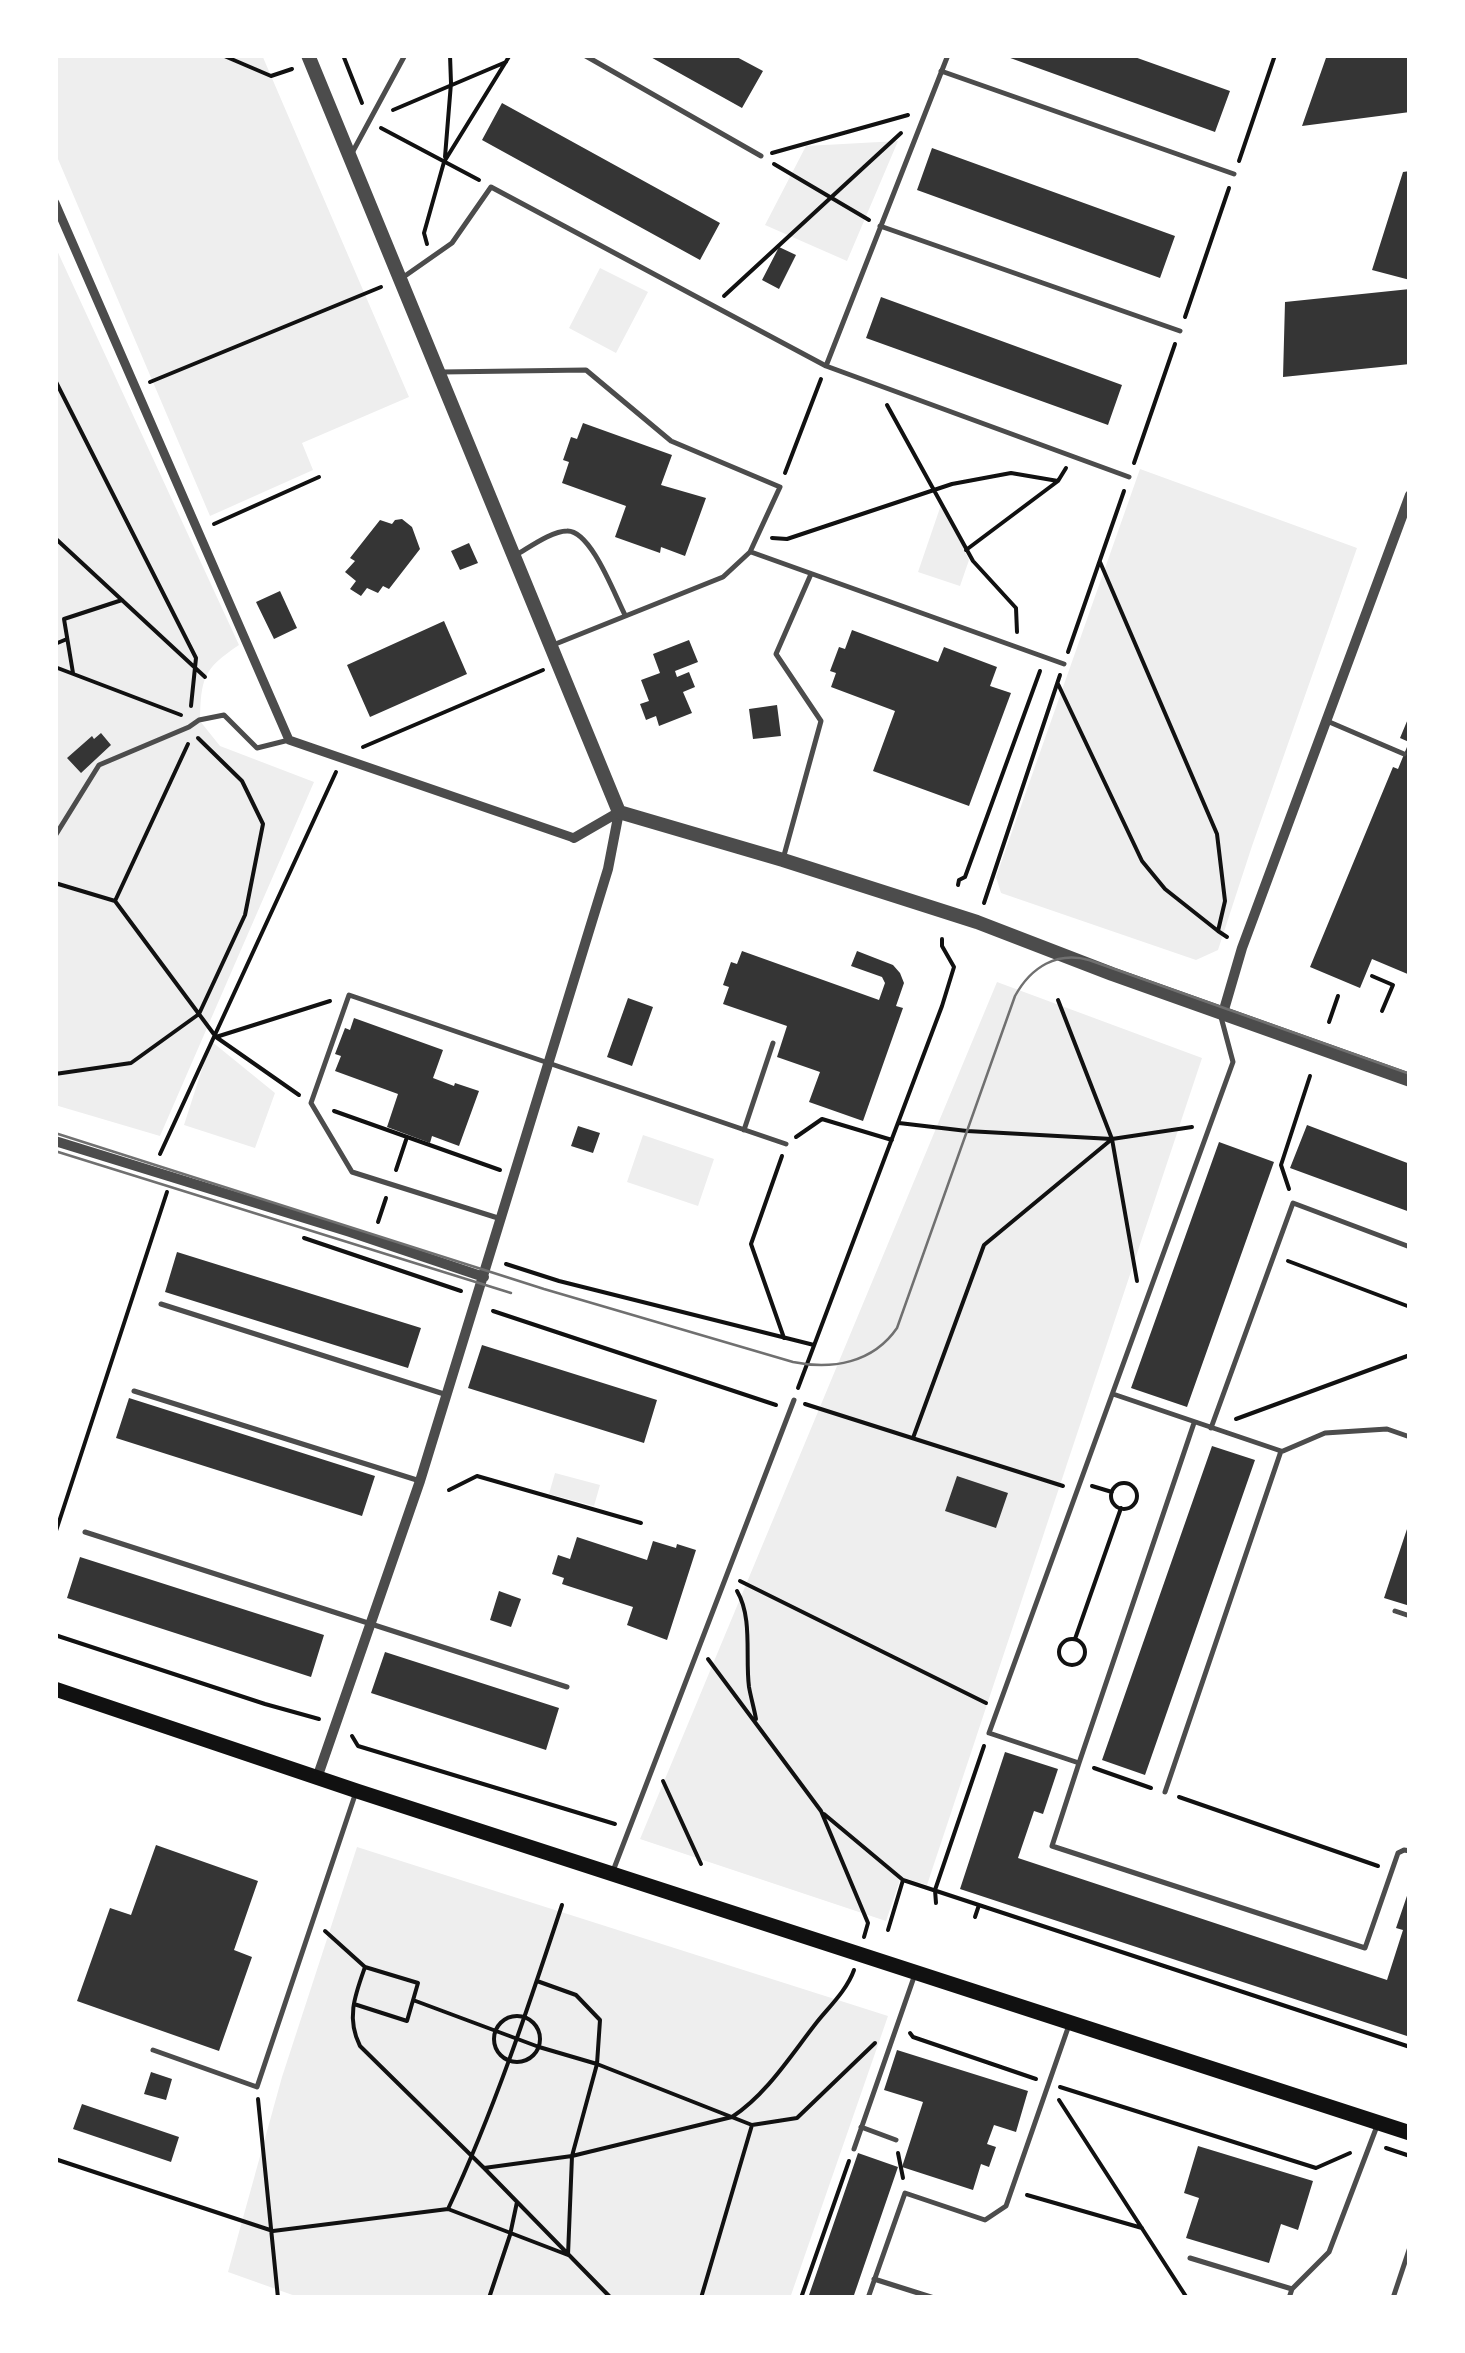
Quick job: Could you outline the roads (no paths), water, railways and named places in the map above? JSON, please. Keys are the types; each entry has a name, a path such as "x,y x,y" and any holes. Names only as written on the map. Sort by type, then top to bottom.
{"main road":[{"path":"55,1689 1410,2134"}],"street":[{"path":"308,55 619,812 608,869 484,1278 420,1481 317,1778"},
{"path":"55,202 289,740 574,838 619,812 783,860 977,922 1410,1080"},
{"path":"1223,1012 1242,948 1410,495"},
{"path":"55,1142 350,1232 484,1278"}],"lane":[{"path":"350,157 405,55"},
{"path":"584,55 761,156"},
{"path":"826,366 948,55"},
{"path":"941,71 1234,174"},
{"path":"400,280 452,244 492,187 826,366 1130,477"},
{"path":"880,226 1180,332"},
{"path":"438,372 586,370 671,441 780,487 750,552 723,577 550,646"},
{"path":"513,556 564,530 577,532 588,543 625,616"},
{"path":"750,552 1064,664"},
{"path":"783,860 821,721 776,654 812,574"},
{"path":"55,836 99,765 200,720 224,715 257,748 289,740"},
{"path":"1327,722 1404,754"},
{"path":"501,1218 352,1172 311,1103 349,995 786,1144"},
{"path":"1079,1763 988,1733 1234,1062 1221,1017 1223,1012"},
{"path":"744,1130 773,1042"},
{"path":"1211,1428 1294,1204 1410,1246"},
{"path":"161,1304 447,1395"},
{"path":"134,1391 420,1481"},
{"path":"1112,1394 1282,1451 1325,1433 1387,1430 1410,1437"},
{"path":"612,1874 794,1400"},
{"path":"1194,1423 1052,1846 1365,1948 1398,1853 1410,1852"},
{"path":"1165,1792 1282,1451"},
{"path":"85,1532 567,1687"},
{"path":"1395,1611 1410,1616"},
{"path":"153,2050 257,2087 356,1791"},
{"path":"854,2149 916,1972"},
{"path":"868,2298 905,2193 985,2220 1006,2206 1070,2022"},
{"path":"1289,2298 1292,2289 1329,2252 1378,2123"},
{"path":"861,2127 896,2140"},
{"path":"1394,2298 1410,2247"},
{"path":"1190,2258 1292,2289"},
{"path":"874,2279 934,2298"}],"tram line":[{"path":"55,1133 544,1289 793,1362 822,1365 864,1356 897,1328 1015,996 1029,977 1046,964 1066,958 1089,960 1410,1074"},
{"path":"55,1151 511,1293"}]}
